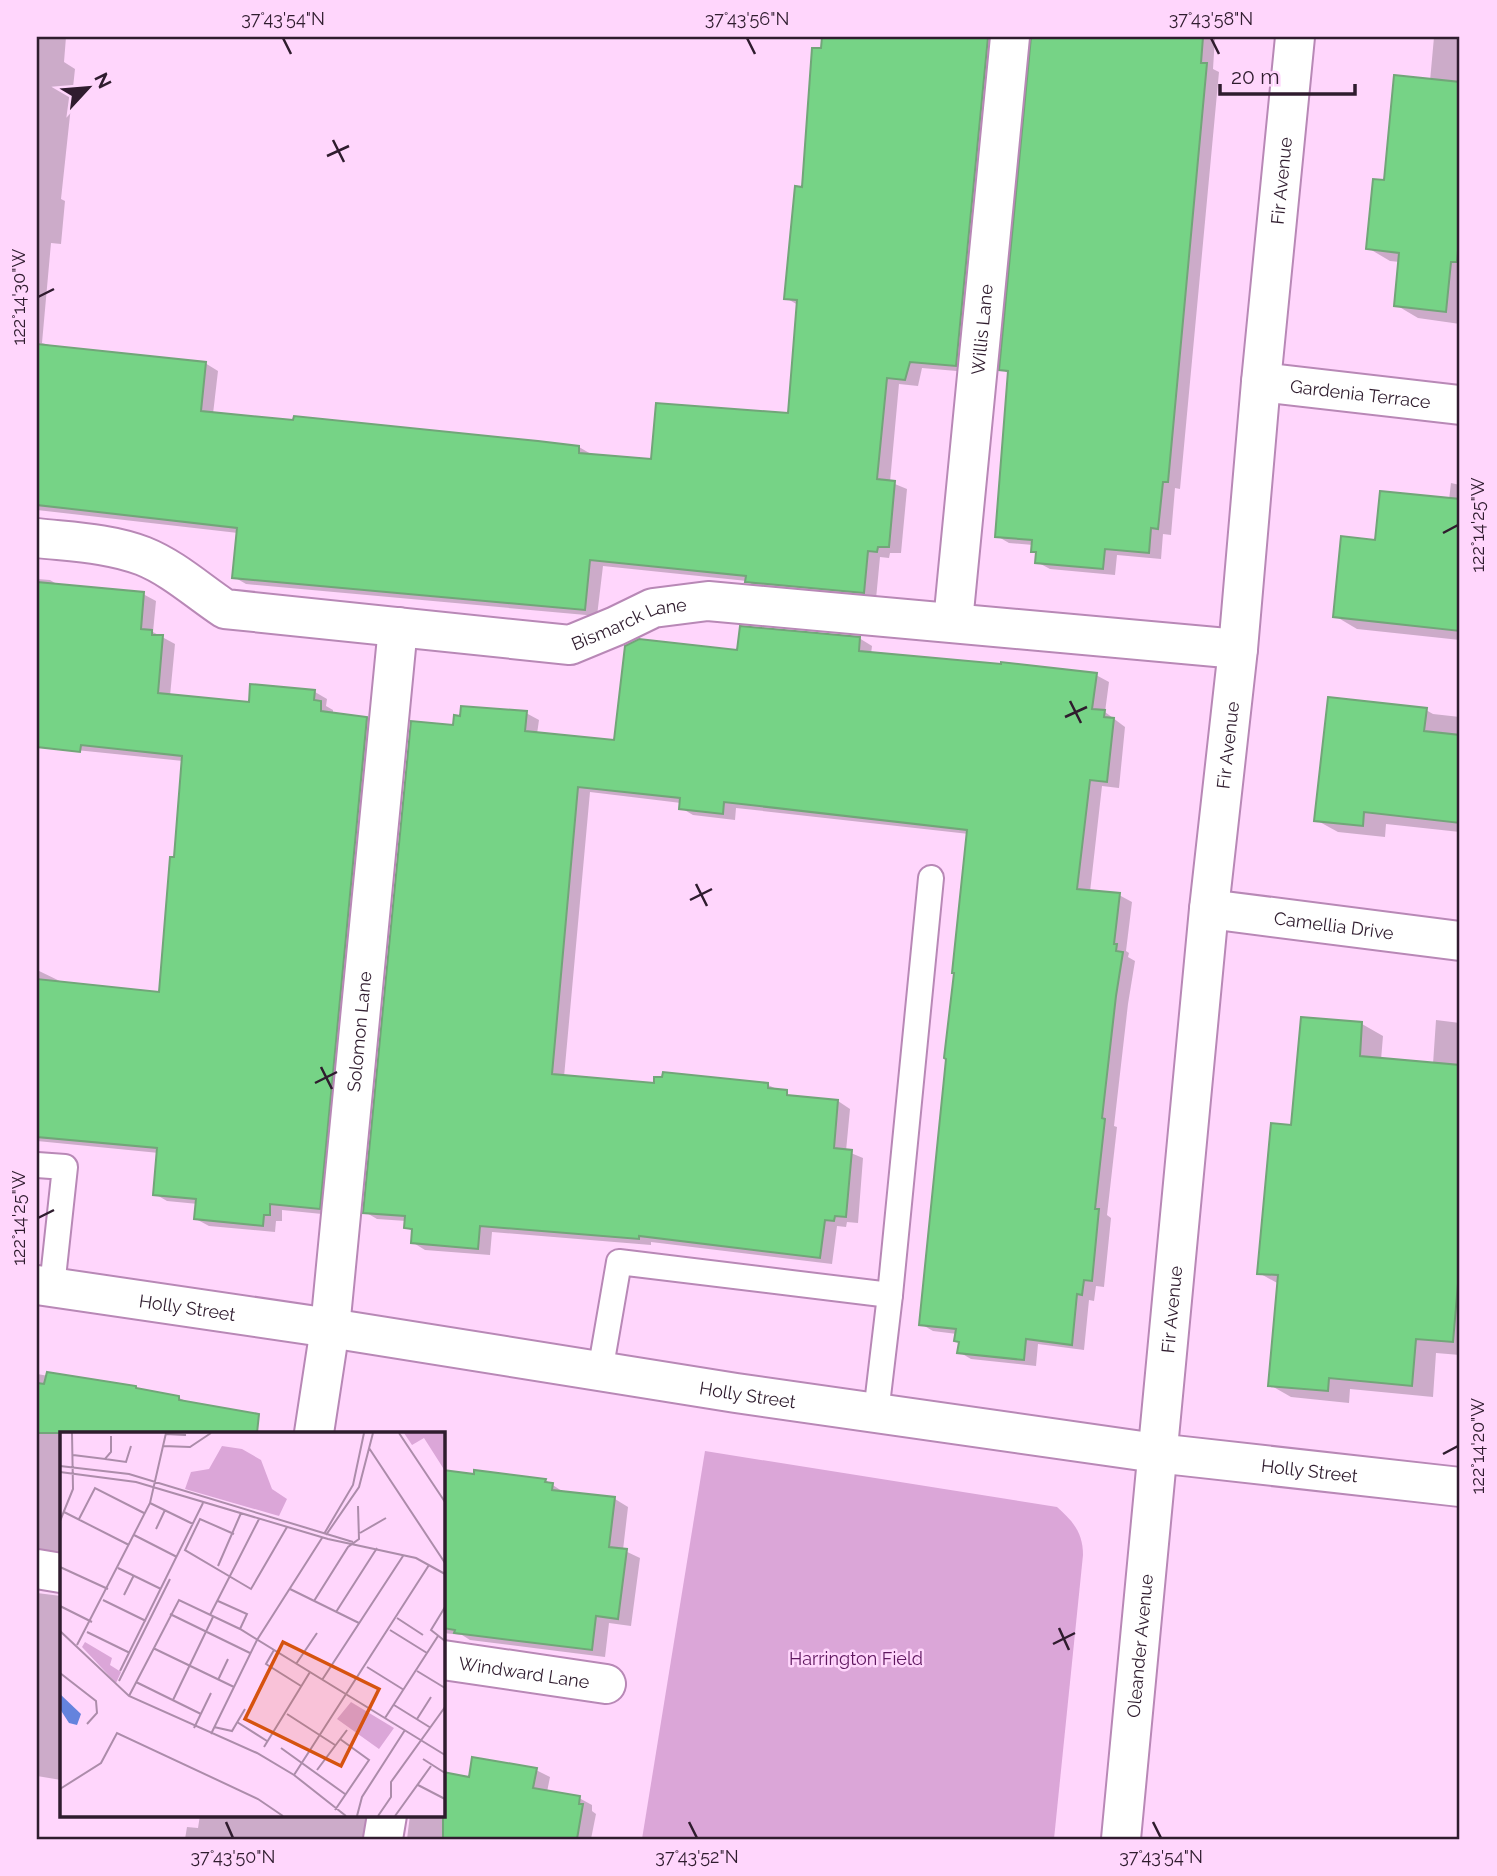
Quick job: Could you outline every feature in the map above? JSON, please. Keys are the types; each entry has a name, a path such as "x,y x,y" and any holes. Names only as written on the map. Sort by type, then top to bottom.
{"street":[{"name":"Willis Lane","path":"953,622 1010,37"},
{"name":"Fir Avenue","path":"1156,1453 1209,909 1238,649 1295,37"},
{"name":"Gardenia Terrace","path":"1261,382 1460,405"},
{"name":"Bismarck Lane","path":"37,538 108,545 145,557 178,575 225,609 570,645 653,608 708,601 1238,649"},
{"name":"Solomon Lane","path":"314,1432 330,1328 398,627"},
{"name":"Camellia Drive","path":"1209,909 1460,941"},
{"name":"Holly Street","path":"44,1286 330,1328 600,1372 1156,1453 1460,1487"},
{"name":"Oleander Avenue","path":"1121,1839 1156,1453"},
{"path":"37,1569 60,1573"},
{"name":"Windward Lane","path":"444,1660 606,1684"},
{"path":"383,1839 387,1816"}],"lane":[{"path":"876,1413 931,878"},
{"path":"37,1165 65,1167 44,1286"},
{"path":"600,1372 619,1262 890,1295"}],"green space":[{"name":"Harrington Field","path":"705,1451 1057,1507 1068,1517 1079,1534 1083,1555 1054,1839 642,1839"}],"building":[{"path":"822,37 988,37 956,366 910,362 905,380 887,378 877,479 895,481 889,547 878,547 877,552 868,551 864,593 745,582 746,576 590,560 585,610 232,578 237,528 37,505 37,344 206,362 201,411 293,420 294,416 538,441 579,446 579,453 651,459 656,403 788,413 797,300 784,299 795,186 802,187 812,48 821,48"},
{"path":"1031,37 1203,37 1201,63 1207,63 1168,482 1163,482 1158,529 1151,528 1149,553 1105,549 1103,569 1035,563 1036,552 1031,552 1032,540 995,537 1008,371 999,370"},
{"path":"1394,75 1460,82 1460,227 1457,262 1451,262 1446,312 1394,306 1399,253 1366,249 1373,179 1384,180"},
{"path":"1380,491 1460,499 1460,631 1333,617 1341,536 1375,540"},
{"path":"37,582 144,592 141,629 152,630 152,635 163,635 158,693 249,702 250,684 315,690 314,700 321,701 321,711 367,717 320,1209 270,1204 270,1215 264,1215 263,1226 194,1219 196,1199 153,1195 157,1148 37,1137 37,979 159,992 170,857 174,857 182,756 81,745 80,752 37,747"},
{"path":"740,626 860,637 859,651 1001,662 1097,673 1092,709 1105,710 1104,717 1114,718 1107,782 1090,780 1077,889 1120,893 1114,944 1117,944 1116,951 1123,952 1102,1118 1105,1119 1095,1209 1099,1209 1092,1281 1084,1280 1082,1295 1077,1294 1072,1345 1026,1339 1024,1360 957,1353 959,1342 954,1341 956,1329 919,1325 967,830 724,802 723,814 679,809 680,798 578,787 552,1074 654,1083 654,1077 662,1077 663,1072 768,1083 768,1088 787,1090 787,1095 838,1100 834,1148 852,1150 846,1217 835,1216 834,1221 825,1220 820,1258 639,1236 639,1239 480,1226 478,1249 411,1243 412,1229 404,1228 405,1216 363,1213 411,721 453,725 454,715 460,716 461,706 527,711 525,731 614,740 625,646 639,639 737,650"},
{"path":"1328,697 1427,708 1424,731 1460,735 1460,823 1364,812 1363,826 1314,821"},
{"path":"1301,1017 1362,1022 1360,1056 1460,1065 1460,1260 1453,1342 1416,1339 1412,1386 1329,1378 1328,1391 1268,1386 1278,1275 1257,1274 1271,1123 1291,1125"},
{"path":"47,1372 136,1386 179,1396 179,1400 259,1414 257,1432 37,1433 37,1383 44,1384"},
{"path":"444,1470 474,1474 474,1470 546,1479 545,1482 553,1483 552,1490 615,1497 609,1547 627,1549 618,1619 596,1616 592,1650 454,1633 455,1630 444,1628"},
{"path":"472,1757 537,1768 533,1788 580,1796 579,1804 583,1804 577,1839 443,1839 444,1772 469,1777"}]}
